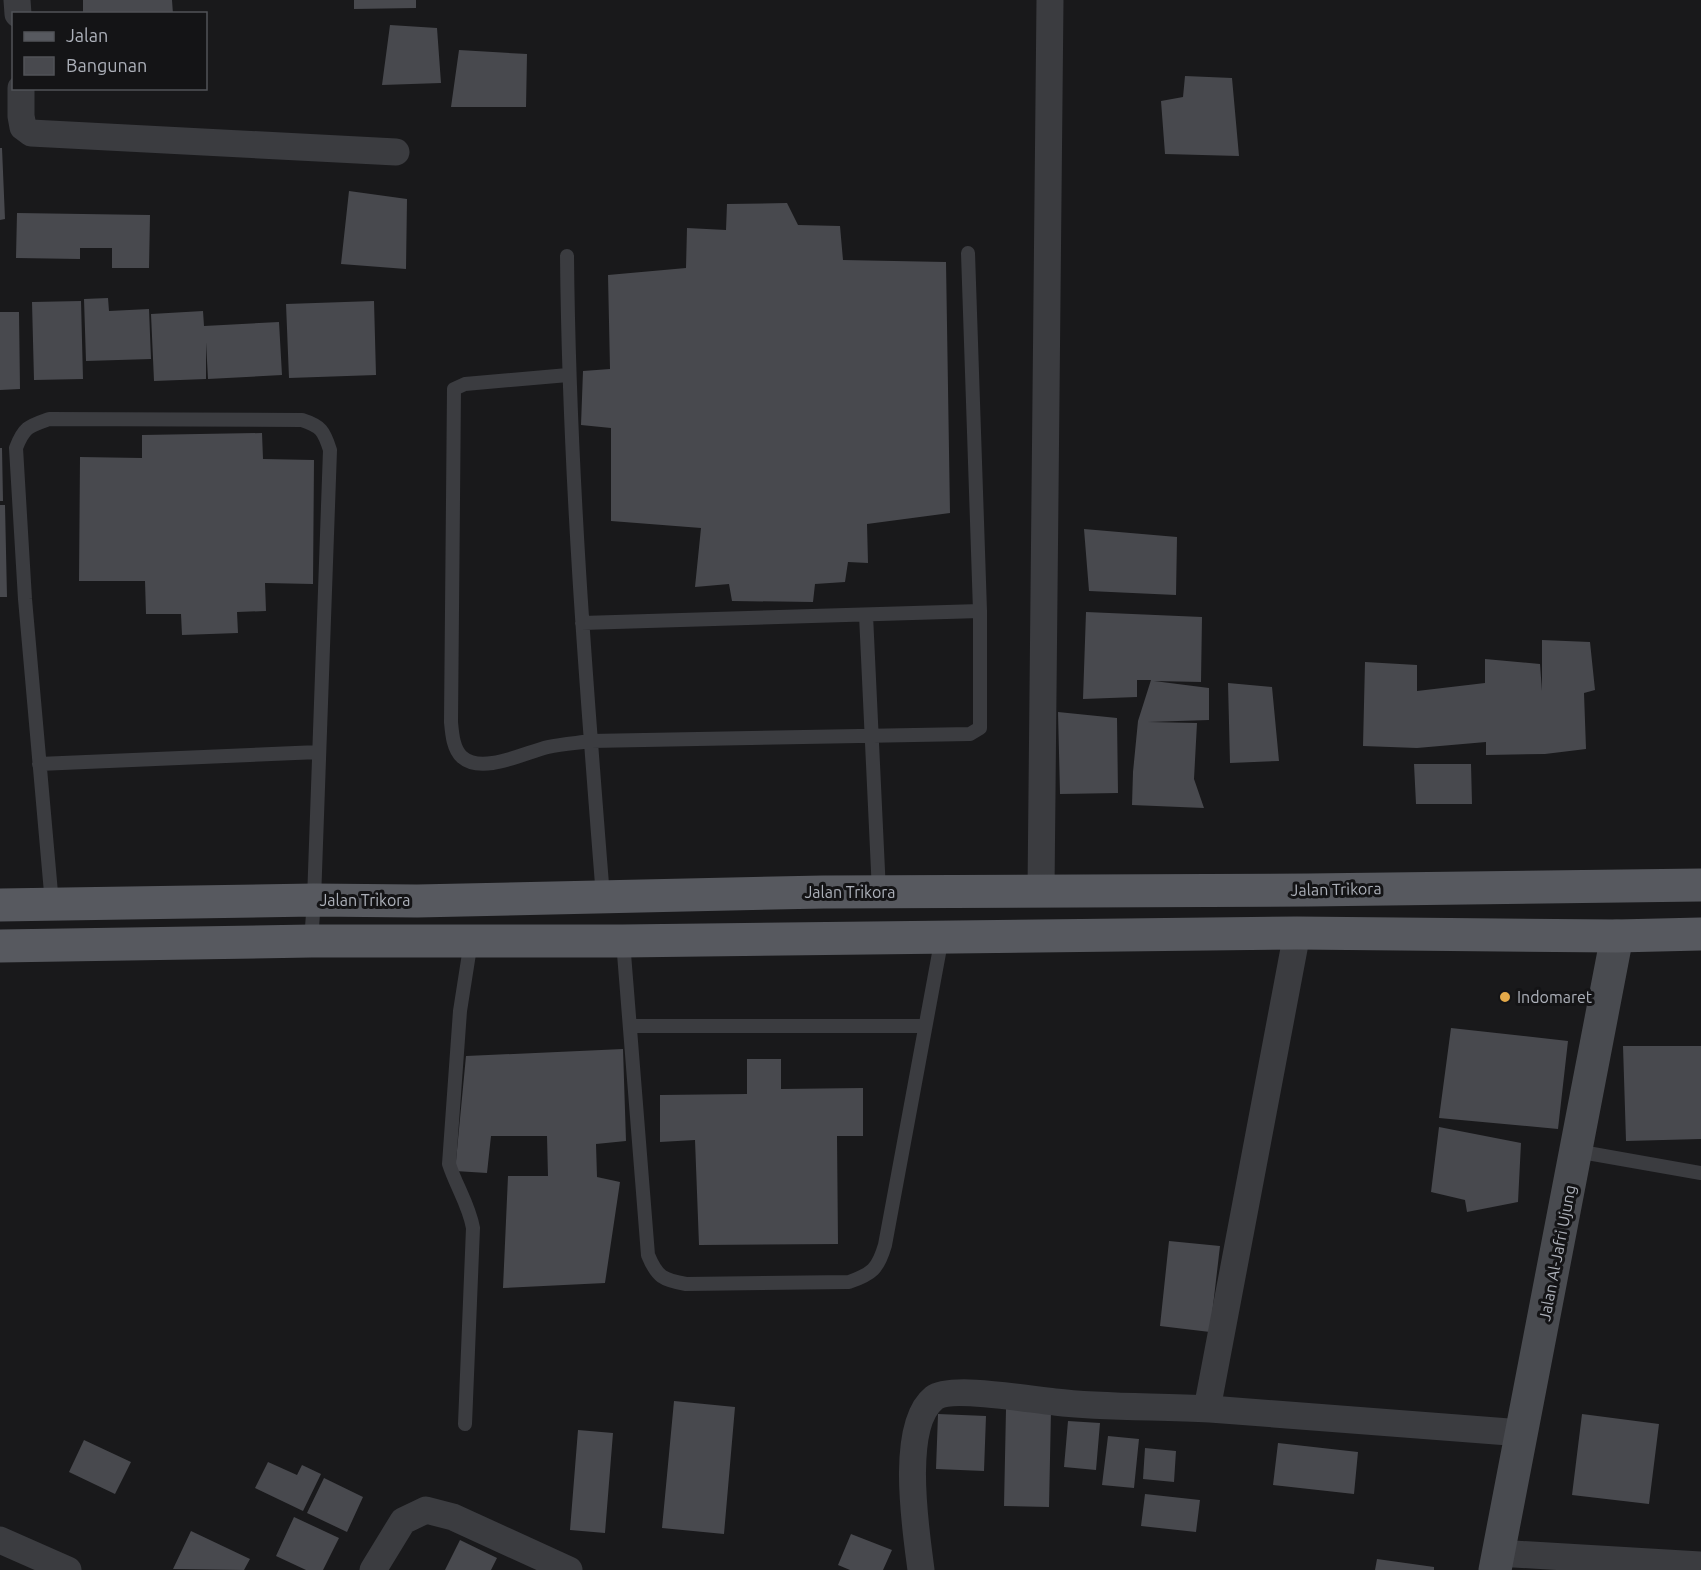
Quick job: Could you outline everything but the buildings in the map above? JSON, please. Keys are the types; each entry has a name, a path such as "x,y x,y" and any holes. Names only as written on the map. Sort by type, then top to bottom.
{"main road":[{"name":"Jalan Trikora","path":"0,905 314,900 417,901 879,892 1701,885"},
{"path":"0,946 311,941 623,941 1297,933 1617,936 1701,934"}],"street":[{"path":"1041,891 1050,0"},
{"path":"21,90 23,127 31,133 396,152"},
{"path":"1207,1409 1297,933"},
{"name":"Jalan Al-Jafri Ujung","path":"1496,1562 1617,936"},
{"path":"921,1570 915,1524 912,1452 917,1428 935,1397 960,1392 1073,1404 1207,1409 1522,1433"},
{"path":"373,1570 403,1521 426,1510 453,1517 569,1570"},
{"path":"0,1540 68,1570"},
{"path":"1496,1562 1701,1565"}],"lane":[{"path":"568,375 465,384 454,389 451,722 454,742 462,757 478,764 500,762 548,747 591,741 970,734 980,728 980,611 968,253"},
{"path":"567,256 568,375 582,623 603,897"},
{"path":"51,904 24,599 16,448 22,433 34,424 49,419 302,420 316,424 326,435 330,450 311,941"},
{"path":"582,623 980,611"},
{"path":"866,615 879,892"},
{"path":"39,764 319,752"},
{"path":"623,941 648,1255 654,1270 667,1281 686,1284 849,1282 867,1276 880,1263 885,1245 942,937"},
{"path":"465,1424 473,1228 471,1216 449,1164 460,1011 471,941"},
{"path":"630,1026 926,1026"},
{"path":"1576,1151 1701,1173"}],"place":[{"name":"Indomaret","path":"1505,997"}]}
